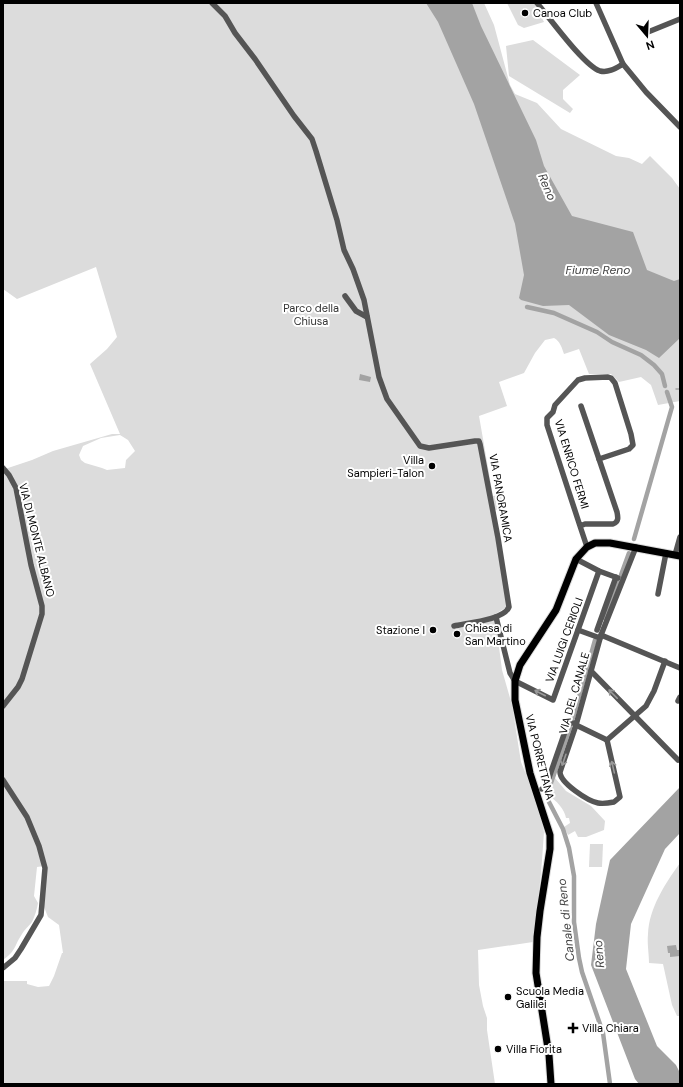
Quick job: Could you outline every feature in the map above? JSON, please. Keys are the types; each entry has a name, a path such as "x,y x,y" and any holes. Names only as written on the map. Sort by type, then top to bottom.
{"main road":[{"path":"587,547 595,543 605,542 678,556"},
{"name":"VIA PORRETTANA","path":"551,1084 549,1055 536,973 539,915 551,841 529,765 515,700 515,681 523,659 556,610 576,559 587,547"}],"street":[{"name":"VIA PANORAMICA","path":"212,3 225,16 235,33 312,139 344,250 353,269 364,300 379,378 387,398 420,446 425,448 475,441 480,442 498,535 509,605 508,610 496,617"},
{"path":"538,3 564,37 590,64 599,71 607,72 623,64"},
{"path":"596,3 623,64 646,92 680,127"},
{"path":"648,32 680,19"},
{"path":"345,296 356,311 367,317"},
{"name":"VIA ENRICO FERMI","path":"580,526 547,425 547,418 548,415 553,412 555,405 575,382 585,378 608,377 614,380 634,441 629,449 599,459"},
{"path":"581,406 617,512 618,519 615,523 585,524 580,526 587,547"},
{"name":"VIA DI MONTE ALBANO","path":"3,468 10,475 16,488 31,565 42,606 42,614 22,678 18,687 3,706"},
{"path":"678,556 680,537"},
{"name":"VIA DEL CANALE","path":"607,740 620,794 619,798 614,802 596,803 569,786 560,777 560,772 576,724 599,634 636,547"},
{"path":"658,594 666,553"},
{"path":"576,559 599,571 622,580"},
{"name":"VIA LUIGI CERIOLI","path":"515,681 553,700 599,571"},
{"path":"599,634 616,577"},
{"path":"454,626 496,617 510,673 515,681"},
{"path":"578,630 599,634 680,668"},
{"path":"542,788 545,789 568,723 576,724 607,740 646,706 654,691 665,661"},
{"path":"590,671 678,760"},
{"path":"3,780 27,817 39,846 45,868 41,915 28,940 15,958 4,967"}],"green space":[{"name":"Parco della Chiusa","path":"3,3 484,3 494,25 510,85 515,94 537,103 561,129 616,156 629,158 642,164 650,156 672,178 680,189 680,401 658,405 651,385 641,377 619,382 611,374 589,374 579,349 564,354 562,347 554,338 545,340 535,353 524,373 499,382 507,406 479,416 493,496 501,495 504,508 495,510 507,607 495,616 502,670 512,705 521,762 536,799 544,832 533,942 478,950 479,985 487,1018 487,1030 495,1084 3,1084 3,981 27,981 27,984 38,987 49,986 63,953 59,925 48,917 44,907 44,866 37,867 34,896 38,903 33,920 23,932 13,951 3,960 3,468 5,469 32,460 53,451 112,434 120,434 90,364 107,349 117,337 96,267 17,299 3,289","holes":["120,435 128,440 135,451 126,460 125,468 107,470 85,463 81,460 79,455 83,446 101,438"]},
{"name":"Canoa Club","path":"507,3 534,3 544,22 524,28 518,25"},
{"path":"533,40 580,75 563,90 563,99 573,109 570,113 509,76 506,46"},
{"path":"555,778 566,791 591,806 605,821 604,830 586,837 578,837 575,831 568,835 564,827 570,823 569,818 566,818 560,806 549,796"},
{"path":"590,844 603,844 602,867 589,867"},
{"path":"680,863 680,1016 677,1016 672,1005 663,964 649,963 648,938 651,915 669,879"}],"water":[{"name":"Fiume Reno","path":"426,3 472,3 481,26 536,140 544,166 572,216 633,232 647,270 674,281 680,279 680,338 659,358 646,350 609,335 569,305 543,306 521,300 519,298 524,275 515,224 474,104 438,22"},
{"path":"360,374 371,377 370,382 359,380"},
{"name":"Reno","path":"680,787 680,833 665,849 631,924 626,969 657,1046 676,1065 680,1073 680,1084 639,1084 635,1079 591,965 596,924 610,860"},
{"path":"676,945 677,950 680,950 680,956 670,957 667,946"}],"waterway":[{"path":"527,307 554,313 597,332 612,342 641,355 654,365 662,374 665,386"},
{"path":"634,539 672,407 667,392"},
{"path":"621,575 629,553"},
{"path":"604,618 618,582"},
{"name":"Canale di Reno","path":"573,718 595,640"},
{"name":"Canale di Reno","path":"548,792 570,727"},
{"name":"Canale di Reno","path":"549,802 563,829 569,848 574,876 574,922 579,958 582,972 603,1033 610,1084"}],"place":[{"name":"Canoa Club","path":"525,13"},
{"name":"Villa Sampieri-Talon","path":"432,466"},
{"name":"Stazione I","path":"433,630"},
{"name":"Chiesa di San Martino","path":"457,634"},
{"name":"Scuola Media Galilei","path":"508,997"},
{"name":"Villa Chiara","path":"573,1028"},
{"name":"Villa Fiorita","path":"498,1049"}]}
